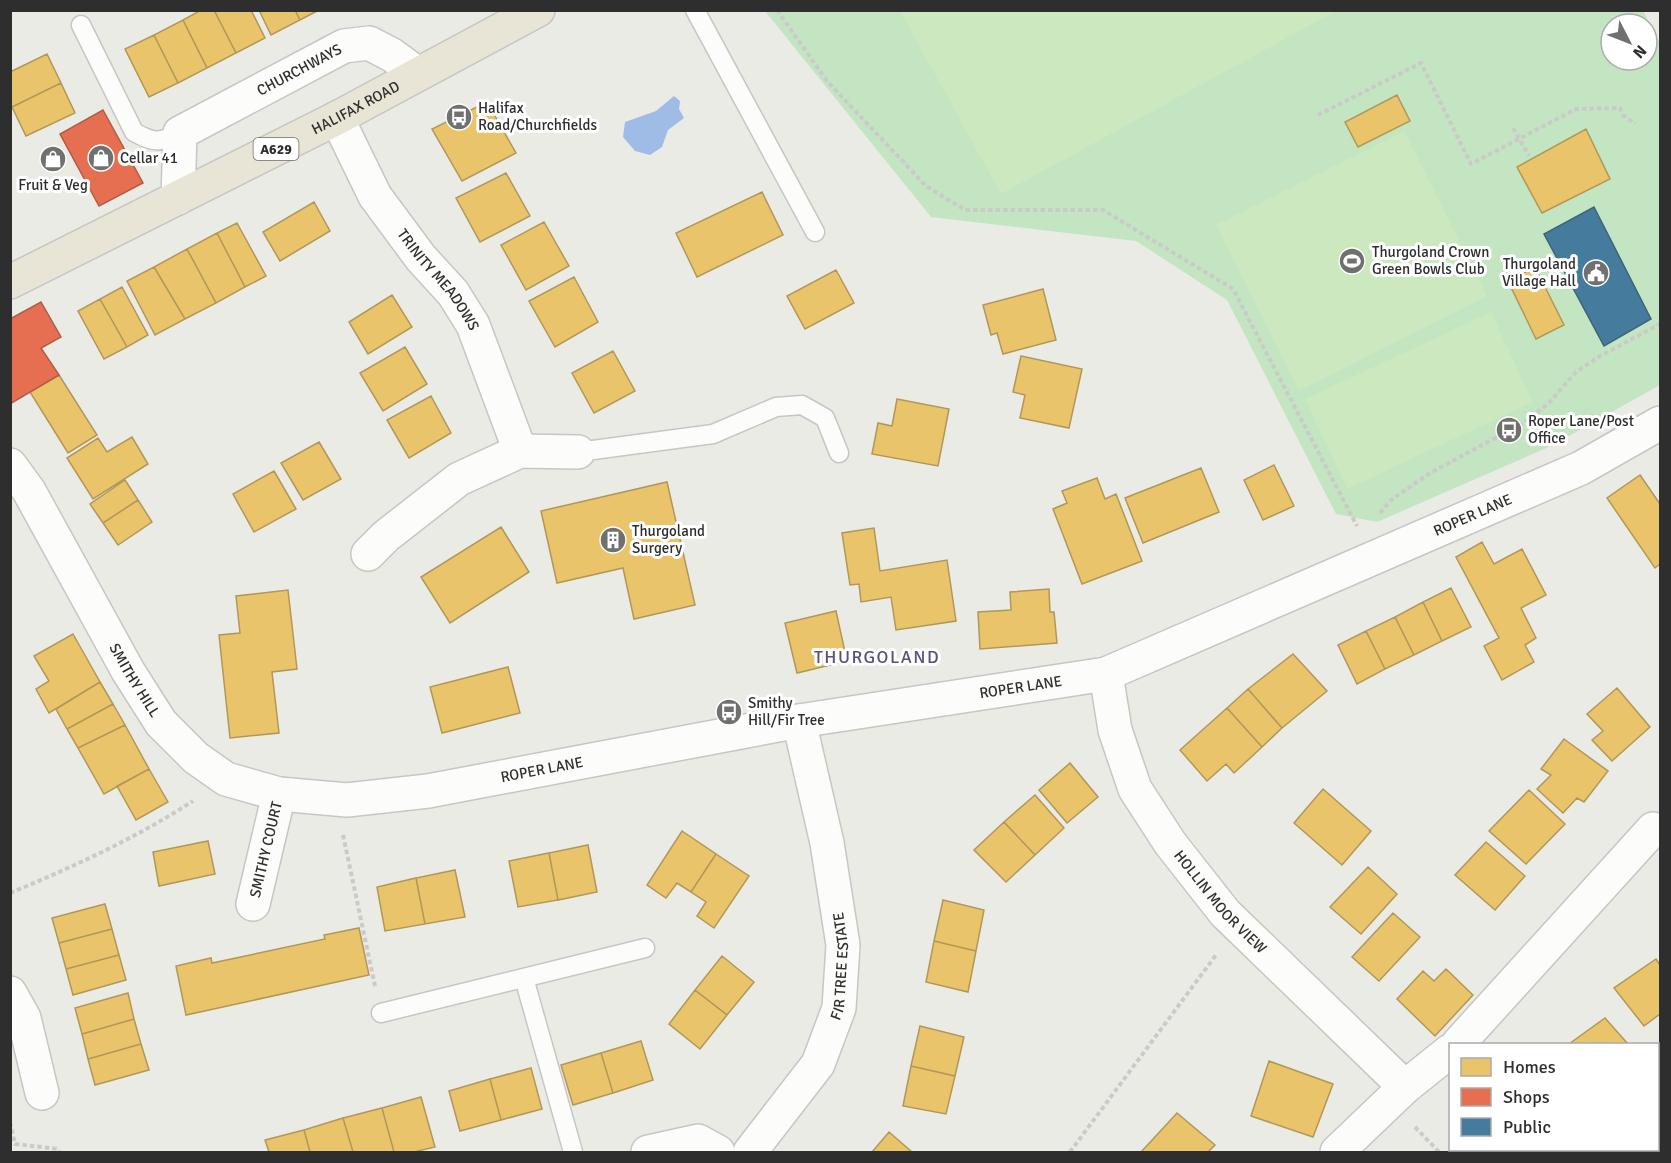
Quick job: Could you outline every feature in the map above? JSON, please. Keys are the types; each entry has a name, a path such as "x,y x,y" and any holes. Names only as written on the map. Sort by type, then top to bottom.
{"highway":[{"name":"HALIFAX ROAD","path":"10,282 337,118 538,10"}],"street":[{"name":"CHURCHWAYS","path":"180,133 344,46 369,43 392,55 418,74"},
{"name":"TRINITY MEADOWS","path":"337,118 375,196 421,258 453,293 473,325 520,451"},
{"path":"178,198 180,133"},
{"name":"ROPER LANE","path":"335,799 347,800 428,791 799,721 1106,674 1581,468 1660,423"},
{"path":"368,554 386,536 459,479 520,451 578,452"},
{"name":"SMITHY HILL","path":"10,465 29,491 117,652 161,723 196,758 226,779 279,794 335,799"},
{"name":"HOLLIN MOOR VIEW","path":"1106,674 1115,730 1135,789 1170,843 1226,913 1405,1087"},
{"name":"FIR TREE ESTATE","path":"750,1152 818,1064 839,1008 843,945 827,843 799,721"},
{"name":"SMITHY COURT","path":"253,904 279,794"},
{"path":"1459,1043 1653,829"},
{"path":"10,993 24,1018 42,1093"},
{"path":"1337,1152 1405,1087 1449,1052"},
{"path":"648,1152 698,1141 718,1152"}],"lane":[{"path":"695,10 815,232"},
{"name":"CHURCHWAYS","path":"81,25 134,132 149,141 165,141 180,133"},
{"path":"578,452 713,434 776,408 802,405 825,418 839,453"},
{"path":"381,1013 645,948"},
{"path":"524,978 573,1152"}],"path":[{"path":"777,10 827,81 926,186 965,210 1102,210 1233,289 1360,531 1382,553"},
{"path":"1318,115 1421,63 1471,164 1576,109 1620,108 1623,115 1635,124"},
{"path":"1514,128 1529,156"},
{"path":"1382,553 1375,530 1380,513 1391,500 1430,473 1523,423 1548,404 1576,372 1600,356 1660,324"},
{"path":"10,893 62,872 166,818 226,779"},
{"path":"335,799 381,1013"},
{"path":"1070,1152 1238,925"},
{"path":"10,1122 15,1144 58,1149 59,1152"}],"green space":[{"path":"765,11 1643,11 1599,12 1599,72 1659,72 1659,41 1660,43 1660,385 1551,446 1377,522 1336,514 1227,300 1136,241 931,217"},
{"path":"900,11 1336,11 1001,194"},
{"name":"Thurgoland Crown Green Bowls Club","path":"1404,131 1487,296 1299,391 1216,225"},
{"path":"1491,312 1533,402 1347,489 1305,399"}],"water":[{"path":"674,96 680,101 679,109 684,118 668,130 662,147 650,155 635,151 623,137 625,122 656,111"}],"building: Homes":[{"path":"201,10 214,10 236,53 207,68 183,20"},
{"path":"214,10 251,10 265,38 236,53"},
{"path":"259,10 295,10 300,20 271,35"},
{"path":"295,10 319,10 300,20"},
{"path":"183,20 207,68 178,83 154,35"},
{"path":"154,35 178,83 149,97 125,49"},
{"path":"47,54 61,83 12,107 10,72"},
{"path":"61,83 75,113 26,136 12,107"},
{"path":"1397,95 1410,121 1358,147 1345,122"},
{"path":"487,102 516,153 462,181 432,129"},
{"path":"1586,129 1610,179 1542,213 1517,167"},
{"path":"506,173 530,216 480,242 456,198"},
{"path":"762,192 783,235 697,277 676,233"},
{"path":"314,202 330,231 280,261 263,232"},
{"path":"544,222 569,266 526,290 501,245"},
{"path":"237,223 266,276 245,287 217,233"},
{"path":"217,233 245,287 216,303 187,249"},
{"path":"187,249 216,303 185,319 154,267"},
{"path":"154,267 185,319 155,335 127,281"},
{"path":"1535,267 1564,325 1536,339 1508,281"},
{"path":"836,270 854,303 805,329 787,296"},
{"path":"574,277 598,322 555,347 529,301"},
{"path":"122,287 148,335 127,347 100,299"},
{"path":"1043,289 1056,340 1003,354 997,333 991,335 983,305"},
{"path":"392,295 412,327 368,354 349,322"},
{"path":"100,299 127,347 104,359 78,311"},
{"path":"405,347 427,384 383,411 360,373"},
{"path":"613,351 635,391 594,413 572,373"},
{"path":"1021,356 1082,369 1069,428 1020,418 1025,395 1013,392"},
{"path":"59,375 97,435 68,453 30,392"},
{"path":"431,396 451,433 409,458 387,420"},
{"path":"897,399 949,409 938,466 872,454 878,423 892,426"},
{"path":"132,437 148,464 93,499 67,458 98,438 107,452"},
{"path":"319,442 341,479 303,500 281,463"},
{"path":"1274,465 1294,506 1263,520 1244,480"},
{"path":"1201,468 1219,512 1143,543 1125,498"},
{"path":"274,471 296,509 254,532 233,494"},
{"path":"1640,475 1660,504 1660,564 1655,568 1607,498"},
{"path":"1097,478 1105,499 1116,494 1142,561 1082,584 1053,509 1067,503 1062,491"},
{"path":"125,480 138,500 103,523 90,504"},
{"name":"Thurgoland Surgery","path":"667,482 695,605 634,619 623,568 557,583 541,511"},
{"path":"138,500 152,522 118,545 103,523"},
{"path":"501,527 529,572 450,623 421,577"},
{"path":"874,528 880,571 947,560 956,621 896,630 891,597 861,602 859,584 850,585 842,533"},
{"path":"1482,542 1494,564 1522,549 1546,595 1521,608 1536,638 1525,645 1534,662 1502,680 1484,646 1499,638 1456,557"},
{"path":"1451,588 1471,627 1442,641 1423,602"},
{"path":"1049,589 1050,612 1054,612 1057,643 980,649 978,612 1011,610 1010,592"},
{"path":"288,590 297,669 272,672 279,733 230,738 219,635 240,633 236,596"},
{"path":"1423,602 1442,641 1414,655 1395,617"},
{"path":"836,611 847,661 797,673 785,623"},
{"path":"1395,617 1414,655 1385,669 1366,631"},
{"path":"1366,631 1385,669 1357,684 1338,645"},
{"path":"73,634 100,682 49,713 36,689 49,681 34,656"},
{"path":"1293,654 1327,691 1282,728 1248,689"},
{"path":"508,667 520,713 442,733 430,687"},
{"path":"100,682 113,704 67,729 56,709"},
{"path":"1617,688 1650,727 1612,761 1592,740 1603,731 1587,714"},
{"path":"1248,689 1282,728 1262,747 1227,708"},
{"path":"113,704 125,725 78,748 67,729"},
{"path":"1227,708 1262,747 1234,773 1226,764 1207,781 1180,750"},
{"path":"125,725 149,769 104,794 78,748"},
{"path":"1564,739 1608,771 1584,802 1577,798 1563,813 1537,789 1551,775 1541,769"},
{"path":"1070,763 1098,797 1067,823 1039,790"},
{"path":"149,769 168,802 136,820 117,786"},
{"path":"1323,789 1371,831 1342,865 1294,823"},
{"path":"1529,790 1565,824 1526,864 1489,831"},
{"path":"1035,795 1064,828 1035,855 1004,822"},
{"path":"1004,822 1035,855 1006,882 974,850"},
{"path":"682,831 716,854 691,892 677,883 666,898 647,885"},
{"path":"208,841 215,874 159,886 153,852"},
{"path":"1486,842 1525,876 1495,910 1455,875"},
{"path":"588,845 597,892 558,900 549,853"},
{"path":"549,853 558,900 518,907 509,861"},
{"path":"716,854 749,876 714,928 697,916 706,902 691,892"},
{"path":"1368,867 1397,894 1361,934 1330,907"},
{"path":"455,870 465,917 425,924 416,878"},
{"path":"416,878 425,924 385,931 377,887"},
{"path":"943,900 984,910 976,951 934,941"},
{"path":"105,904 112,929 59,943 52,918"},
{"path":"1393,913 1420,937 1379,981 1352,957"},
{"path":"359,928 369,975 186,1015 176,966 211,958 212,963 325,939 324,935"},
{"path":"112,929 119,955 66,969 59,943"},
{"path":"934,941 976,951 968,992 926,982"},
{"path":"119,955 126,980 73,995 66,969"},
{"path":"722,956 754,982 727,1015 695,990"},
{"path":"1656,959 1660,965 1660,1014 1644,1026 1614,988"},
{"path":"1446,969 1473,995 1435,1036 1397,999 1423,971 1434,981"},
{"path":"695,990 727,1015 700,1049 669,1024"},
{"path":"128,993 134,1019 82,1034 75,1008"},
{"path":"1605,1018 1627,1043 1570,1043"},
{"path":"134,1019 141,1044 88,1059 82,1034"},
{"path":"920,1026 964,1037 955,1076 911,1066"},
{"path":"641,1041 653,1080 613,1093 601,1053"},
{"path":"141,1044 149,1070 95,1085 88,1059"},
{"path":"601,1053 613,1093 573,1105 561,1065"},
{"path":"1269,1061 1333,1084 1313,1137 1251,1116"},
{"path":"911,1066 955,1076 946,1114 903,1106"},
{"path":"531,1068 542,1109 501,1120 490,1079"},
{"path":"490,1079 501,1120 460,1131 449,1091"},
{"path":"421,1097 435,1147 414,1152 394,1152 382,1108"},
{"path":"382,1108 394,1152 353,1152 343,1118"},
{"path":"1177,1113 1215,1145 1208,1152 1143,1152 1142,1151"},
{"path":"343,1118 353,1152 310,1152 304,1130"},
{"path":"304,1130 310,1152 269,1152 265,1140"},
{"path":"889,1132 912,1152 872,1152"},
{"path":"1456,1151 1526,1152 1457,1152"}],"building: Shops":[{"name":"Cellar 41","path":"103,110 143,183 99,206 60,134"},
{"path":"41,302 61,337 41,348 59,375 10,404 10,319"}],"building: Public":[{"name":"Thurgoland Village Hall","path":"1594,207 1651,319 1604,346 1544,234"}],"place":[{"name":"Halifax Road/Churchfields","path":"459,117"},
{"name":"Cellar 41","path":"101,158"},
{"name":"Fruit & Veg","path":"53,159"},
{"name":"Thurgoland Crown Green Bowls Club","path":"1352,261"},
{"name":"Thurgoland Village Hall","path":"1596,273"},
{"name":"Roper Lane/Post Office","path":"1509,430"},
{"name":"Thurgoland Surgery","path":"613,540"},
{"name":"Smithy Hill/Fir Tree","path":"729,712"}],"district":[{"name":"THURGOLAND","path":"877,657"}]}
